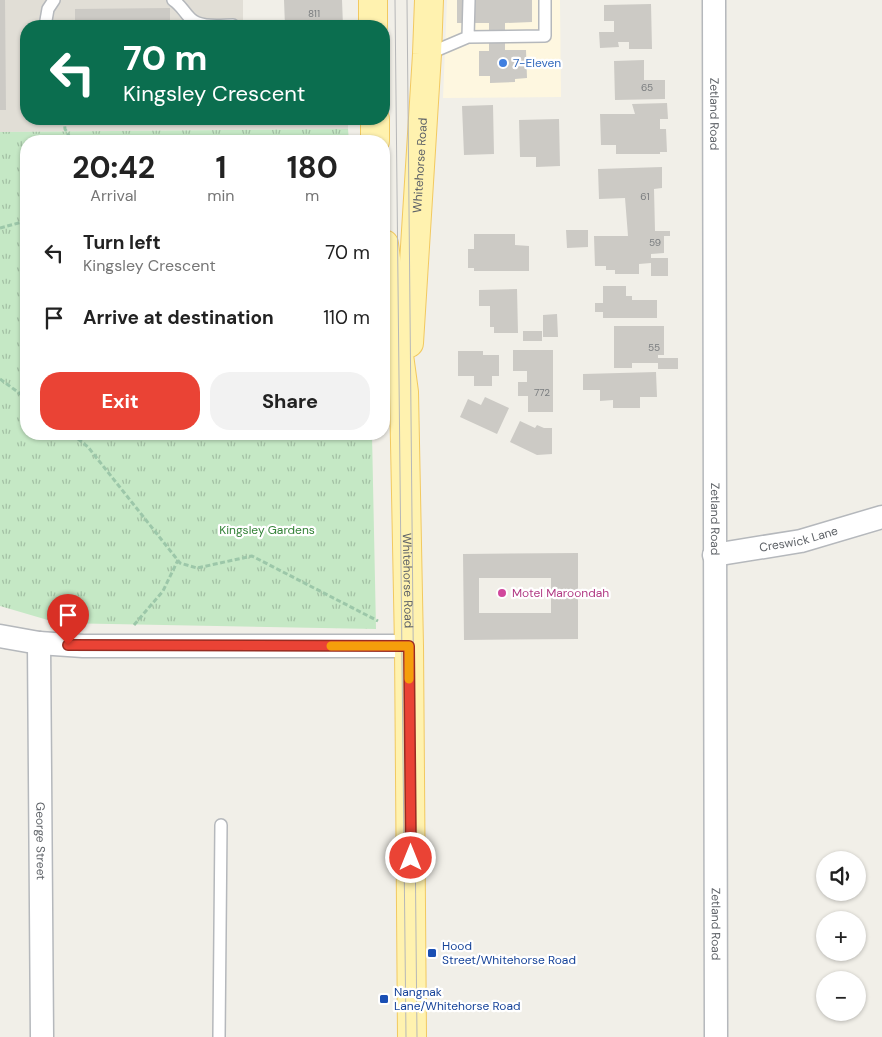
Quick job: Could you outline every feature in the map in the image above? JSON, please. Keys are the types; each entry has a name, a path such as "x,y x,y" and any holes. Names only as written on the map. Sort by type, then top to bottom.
{"main road":[{"path":"373,0 374,20"},
{"name":"Whitehorse Road","path":"412,1037 409,646 404,392 427,54 428,0"},
{"name":"Whitehorse Road","path":"390,288 404,392"}],"street":[{"name":"Zetland Road","path":"714,0 716,1037"},
{"name":"Creswick Lane","path":"714,555 801,541 882,517"},
{"path":"0,636 39,643 116,646 409,646"},
{"name":"George Street","path":"39,643 42,1037"}],"lane":[{"path":"46,20 48,10 54,0"},
{"path":"173,0 181,5 193,20"},
{"path":"468,37 469,0"},
{"path":"427,54 468,37 545,36 545,0"},
{"path":"219,1037 220,825"}],"path":[{"path":"0,228 20,223"},
{"path":"0,379 20,394"},
{"path":"79,440 88,447 180,563 196,568 252,556 378,621"},
{"path":"116,646 163,591 178,560"}],"shaded area":[{"path":"0,0 243,0 243,20 20,20 20,125 348,125 348,129 0,132"},
{"name":"7-Eleven","path":"447,0 560,0 561,97 443,98"}],"green space":[{"name":"Kingsley Gardens","path":"348,129 348,135 20,135 20,440 372,440 376,629 58,623 0,606 0,132"}],"building":[{"path":"0,0 5,0 6,110 0,110"},
{"path":"284,0 342,0 343,20 285,20"},
{"path":"457,0 532,0 532,22 505,23 505,50 526,50 527,78 515,79 515,82 490,83 490,76 479,76 479,51 489,51 489,23 457,23"},
{"path":"651,4 652,49 629,49 629,42 618,42 619,47 600,48 599,32 614,32 614,21 604,21 604,5"},
{"path":"170,8 170,20 75,20 75,9"},
{"path":"644,60 644,80 665,80 665,99 615,100 614,61"},
{"path":"667,103 668,119 660,119 660,129 666,129 667,152 660,152 660,154 616,154 616,145 601,145 600,114 635,114 632,104"},
{"path":"493,105 494,154 464,155 462,106"},
{"path":"559,119 560,166 536,167 536,157 520,157 519,120"},
{"path":"662,167 662,188 654,189 655,231 670,231 670,236 664,236 664,253 651,254 651,258 668,258 668,276 651,276 651,263 639,264 639,274 615,274 615,270 606,270 606,266 595,266 594,236 628,236 625,198 599,199 598,169"},
{"path":"566,230 588,230 588,247 567,248"},
{"path":"474,234 515,234 515,245 529,246 529,271 474,271 474,268 468,268 468,249 474,249"},
{"path":"603,286 626,286 626,296 632,296 632,300 657,300 657,318 603,318 603,312 595,312 595,303 603,303"},
{"path":"517,289 518,333 494,333 494,327 490,327 490,306 479,306 479,290"},
{"path":"557,314 558,337 543,337 543,315"},
{"path":"614,326 664,326 664,355 658,355 658,358 678,358 678,369 658,369 658,363 632,363 632,368 614,368"},
{"path":"523,331 542,331 542,341 523,341"},
{"path":"513,350 553,350 553,412 528,412 528,396 518,396 518,382 527,382 527,371 513,371"},
{"path":"458,351 483,351 483,355 499,355 499,376 492,376 492,386 474,386 474,376 458,376"},
{"path":"656,372 657,397 640,397 640,408 613,408 613,400 600,401 600,390 583,390 583,374"},
{"path":"485,397 509,408 497,434 460,417 468,399 481,405"},
{"path":"520,421 535,428 537,425 544,428 552,428 552,454 537,455 510,442"},
{"path":"578,553 578,639 464,640 463,554","holes":["479,578 551,578 551,613 479,613"]}],"tram line":[{"path":"395,0 406,1037"},
{"path":"407,0 417,1037"}],"slow traffic":[{"path":"331,646 409,646 409,679"}],"place":[{"name":"7-Eleven","path":"503,63"},
{"name":"Motel Maroondah","path":"502,593"},
{"name":"Hood Street/Whitehorse Road","path":"432,953"},
{"name":"Nangnak Lane/Whitehorse Road","path":"384,999"}],"route":[{"path":"68,645 409,646 411,858"}]}
